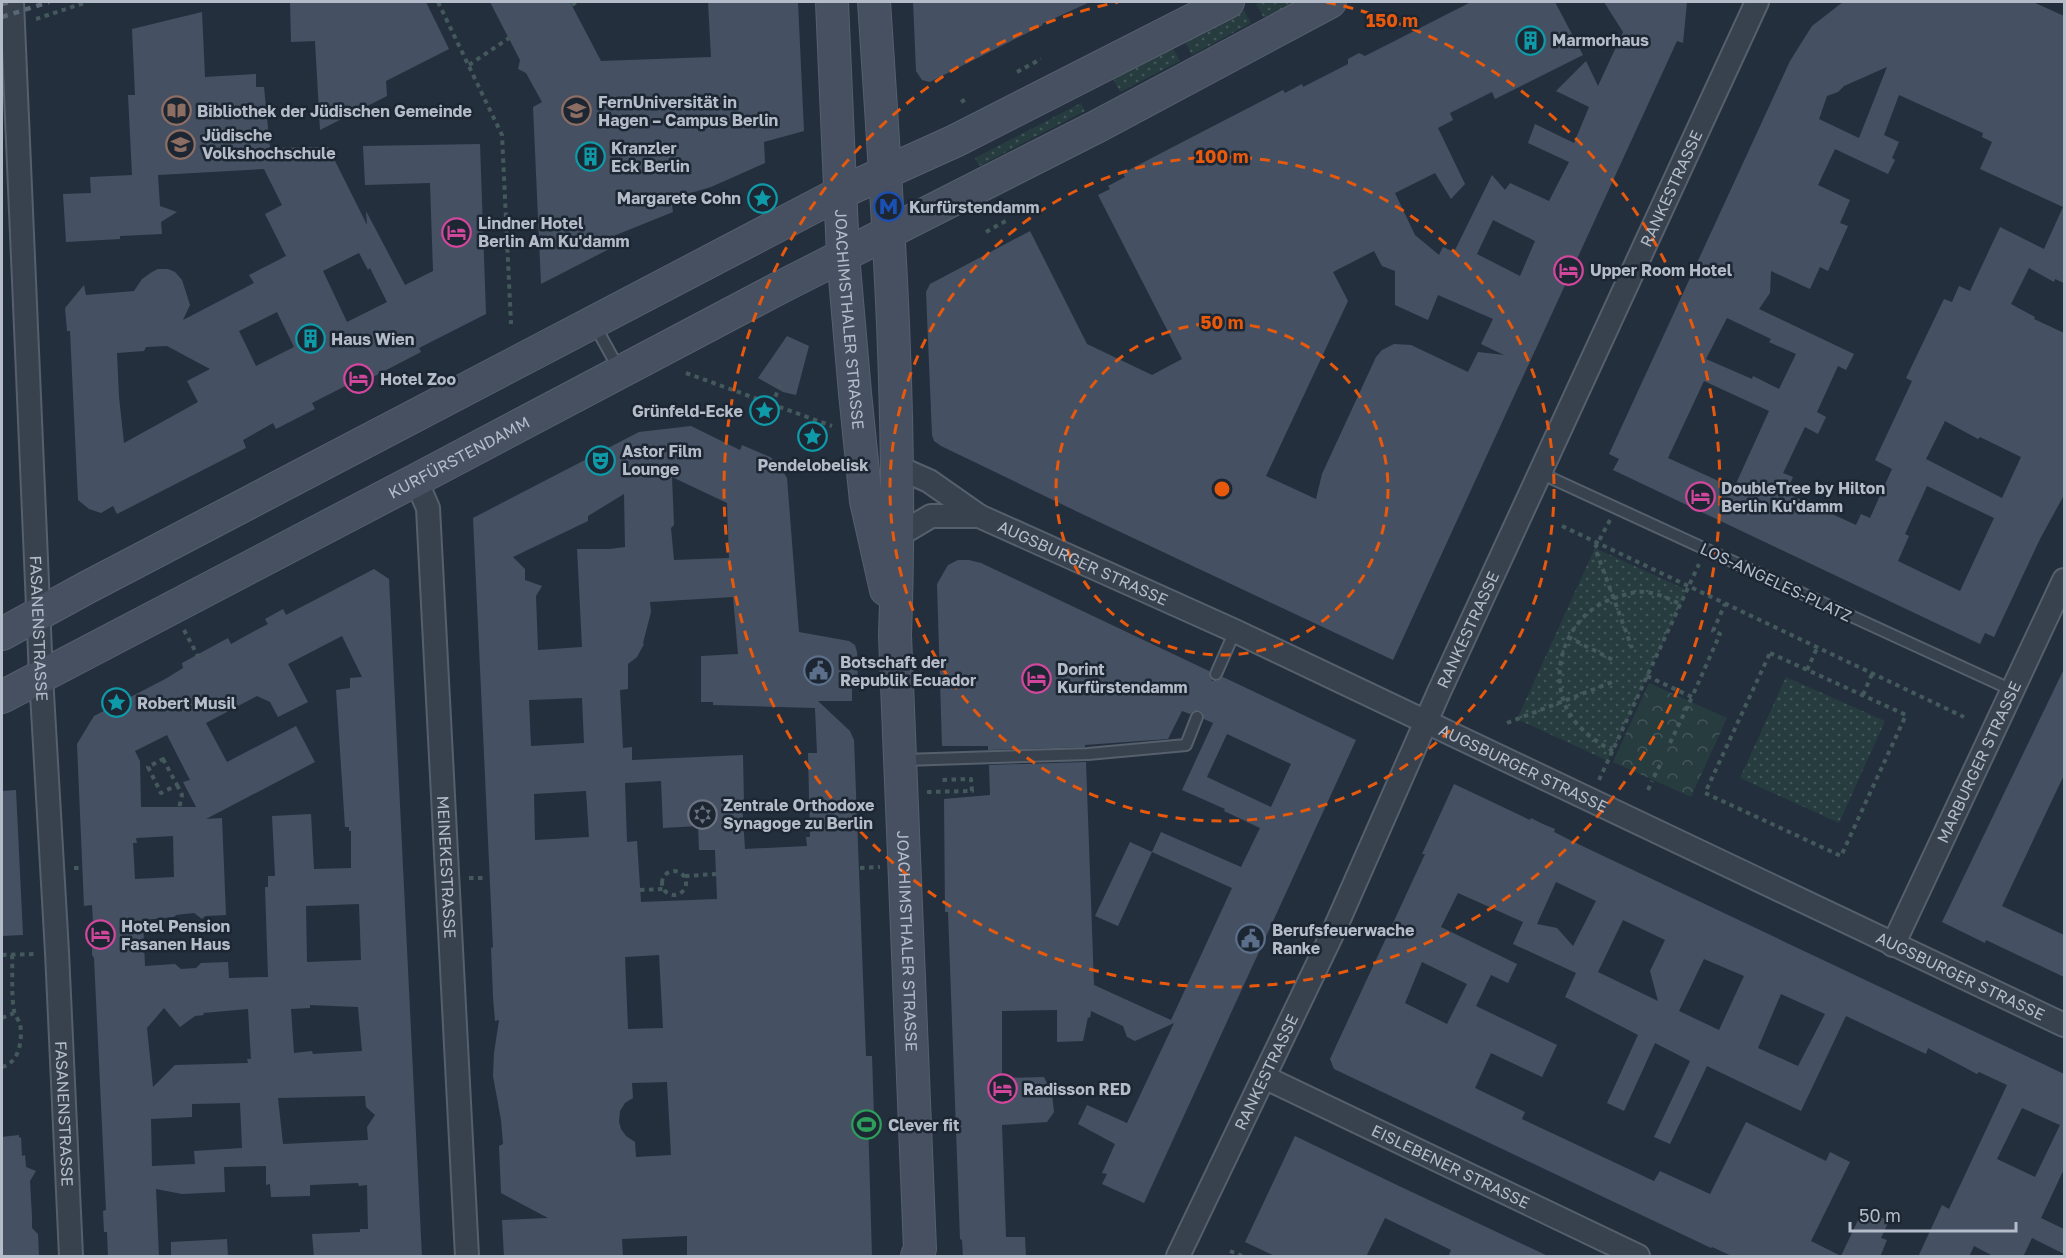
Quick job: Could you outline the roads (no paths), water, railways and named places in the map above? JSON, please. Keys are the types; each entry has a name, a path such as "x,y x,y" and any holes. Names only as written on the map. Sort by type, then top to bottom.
{"main road":[{"name":"JOACHIMSTHALER STRASSE","path":"832,2 843,255 866,501 895,635"},
{"name":"JOACHIMSTHALER STRASSE","path":"874,2 885,171 897,467 899,535 895,635 920,1254"},
{"path":"2,634 840,194 885,171 955,141 1228,2"},
{"name":"KURFÜRSTENDAMM","path":"2,697 620,371 1098,126 1330,2"}],"street":[{"name":"FASANENSTRASSE","path":"12,2 41,676 72,1257"},
{"name":"RANKESTRASSE","path":"1178,1257 1336,926 1425,723 1757,2"},
{"name":"AUGSBURGER STRASSE","path":"897,467 929,481 979,516 1236,631 1425,723 2064,1025"},
{"name":"MEINEKESTRASSE","path":"416,480 428,508 429,518 467,1257"},
{"name":"AUGSBURGER STRASSE","path":"899,535 931,516 979,516"},
{"name":"MARBURGER STRASSE","path":"1893,945 2064,580"},
{"name":"EISLEBENER STRASSE","path":"1264,1077 1638,1257"}],"lane":[{"path":"594,323 620,371"},
{"name":"LOS-ANGELES-PLATZ","path":"1540,473 2012,690"},
{"path":"1216,674 1236,631"},
{"path":"901,760 1088,754 1186,745 1197,717"}],"railway":[{"path":"2,4 10,2"},
{"path":"2,17 49,2"}],"place":[{"name":"Marmorhaus","path":"1531,40"},
{"name":"Bibliothek der Jüdischen Gemeinde","path":"176,111"},
{"name":"FernUniversität in Hagen – Campus Berlin","path":"577,111"},
{"name":"Jüdische Volkshochschule","path":"181,144"},
{"name":"Kranzler Eck Berlin","path":"590,157"},
{"name":"Margarete Cohn","path":"762,198"},
{"name":"Kurfürstendamm","path":"888,207"},
{"name":"Lindner Hotel Berlin Am Ku'damm","path":"457,232"},
{"name":"Upper Room Hotel","path":"1569,270"},
{"name":"Haus Wien","path":"310,339"},
{"name":"Hotel Zoo","path":"359,379"},
{"name":"Grünfeld-Ecke","path":"764,411"},
{"name":"Pendelobelisk","path":"813,437"},
{"name":"Astor Film Lounge","path":"601,460"},
{"name":"DoubleTree by Hilton Berlin Ku'damm","path":"1700,497"},
{"name":"Botschaft der Republik Ecuador","path":"819,671"},
{"name":"Dorint Kurfürstendamm","path":"1036,678"},
{"name":"Robert Musil","path":"116,703"},
{"name":"Zentrale Orthodoxe Synagoge zu Berlin","path":"702,814"},
{"name":"Hotel Pension Fasanen Haus","path":"100,935"},
{"name":"Berufsfeuerwache Ranke","path":"1251,939"},
{"name":"Radisson RED","path":"1002,1089"},
{"name":"Clever fit","path":"867,1125"}]}
